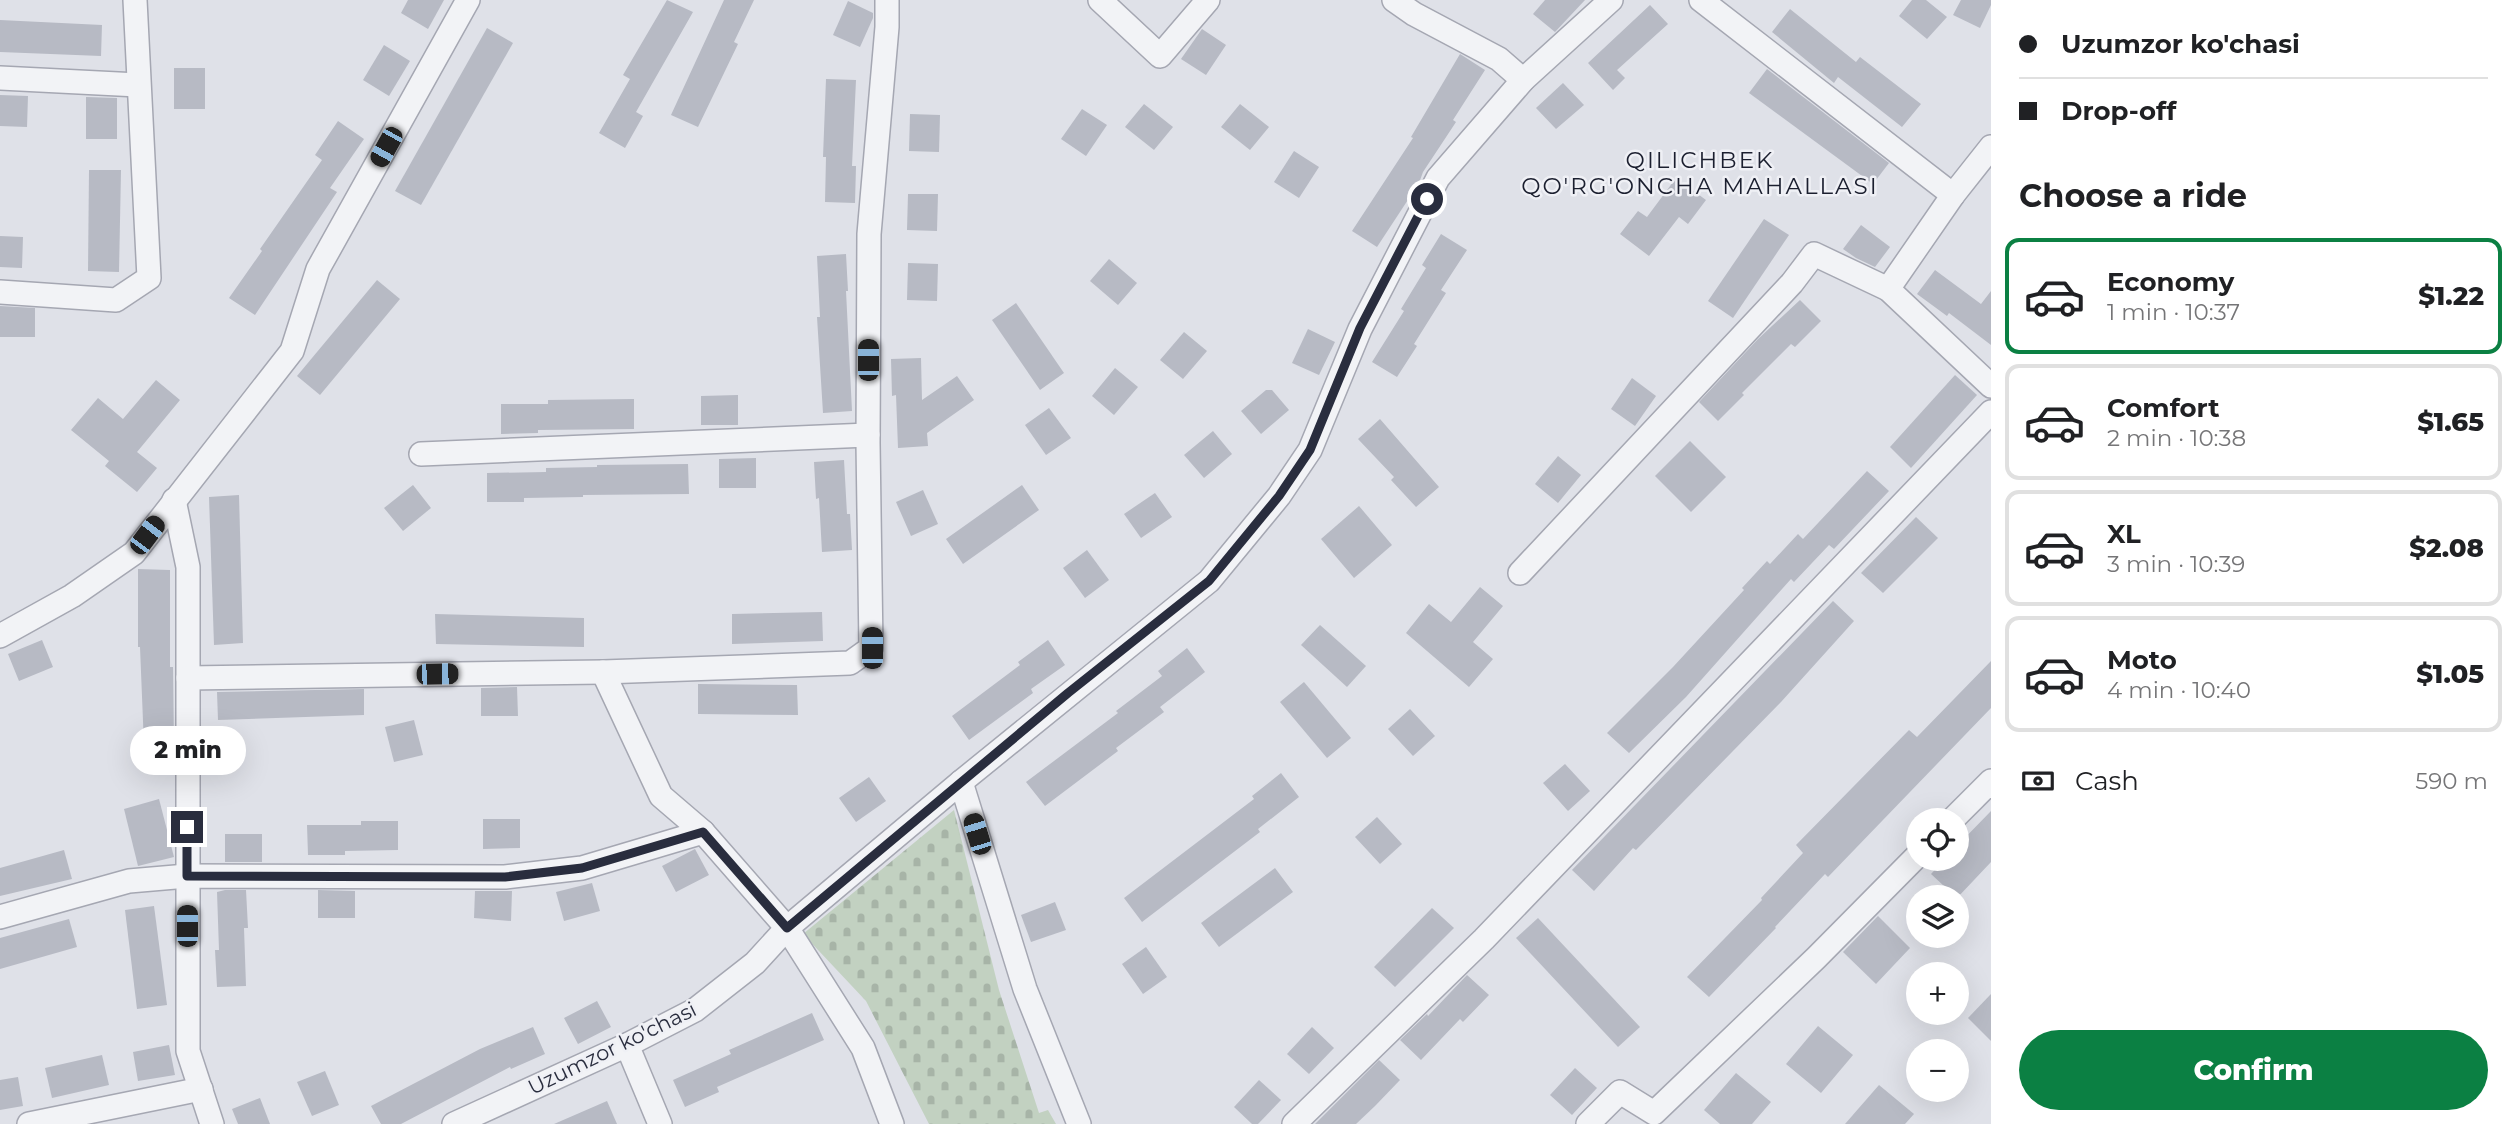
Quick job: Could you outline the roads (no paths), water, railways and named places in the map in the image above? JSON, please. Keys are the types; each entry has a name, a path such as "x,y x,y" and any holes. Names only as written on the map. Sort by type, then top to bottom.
{"street":[{"path":"0,292 116,300 149,278 135,0"},
{"path":"0,636 72,596 134,553 292,351 318,269 468,0"},
{"path":"188,678 603,672 850,663 872,648 868,435 869,234 887,0"},
{"path":"1100,0 1160,56 1208,0"},
{"path":"1394,0 1499,59 1523,80"},
{"name":"Uzumzor ko'chasi","path":"454,1124 627,1045 695,1010 755,963 787,928 961,782 1209,581 1279,496 1310,450 1360,328 1438,177 1523,80 1611,0"},
{"path":"1701,0 1953,195"},
{"path":"0,78 138,85"},
{"path":"1888,289 1953,195 1991,146"},
{"path":"1520,573 1792,283 1814,254 1888,289 1991,386"},
{"path":"1294,1124 1493,929 1991,412"},
{"path":"421,454 868,435"},
{"path":"174,500 188,567 188,1051 212,1124"},
{"path":"603,672 661,796 703,832 787,928 863,1048 891,1124"},
{"path":"1964,808 1991,781"},
{"path":"961,782 1025,989 1079,1124"},
{"path":"0,917 129,881 187,876 505,877 582,868 703,832"},
{"path":"1588,1124 1620,1092 1654,1113 1816,958 1906,867"},
{"path":"627,1045 660,1124"},
{"path":"29,1124 201,1089"}],"district":[{"name":"QILICHBEK QO'RG'ONCHA MAHALLASI","path":"1700,173"}]}
